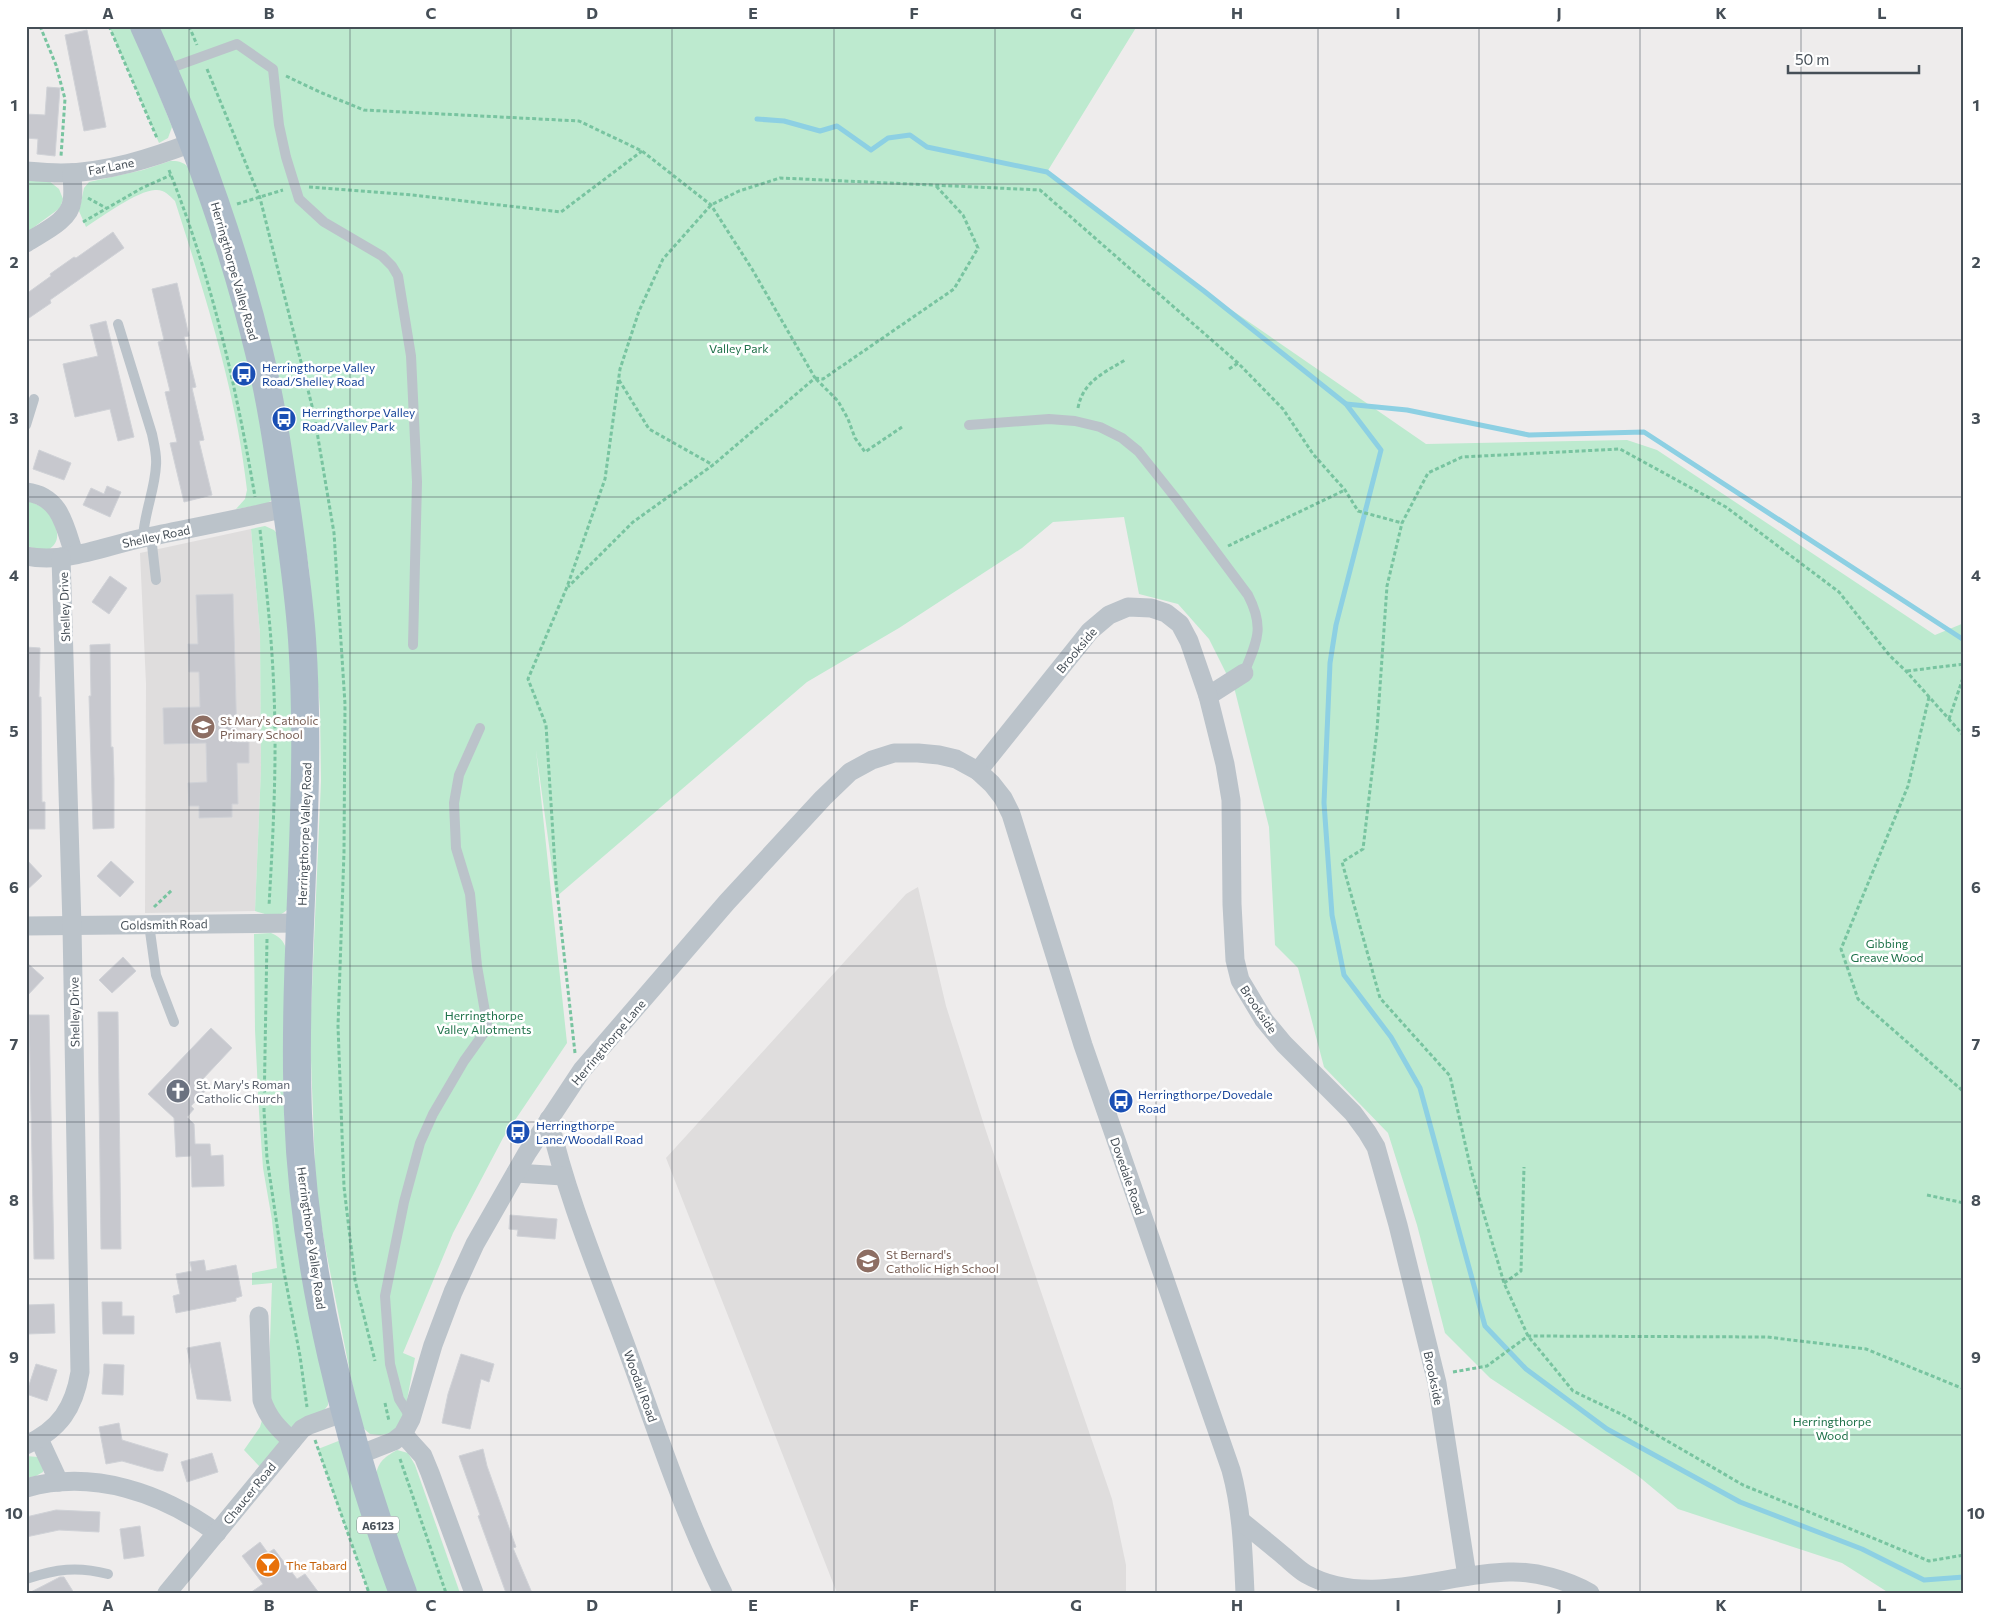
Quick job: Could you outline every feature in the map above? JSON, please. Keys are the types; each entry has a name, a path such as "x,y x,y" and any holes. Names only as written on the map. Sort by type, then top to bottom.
{"main road":[{"name":"Herringthorpe Valley Road","path":"144,26 194,142 218,209 259,353 281,466 296,571 305,688 306,818 297,1060 301,1163 313,1263 345,1412 369,1500 403,1593"}],"street":[{"name":"Far Lane","path":"26,170 66,173 124,164 163,154 194,142"},
{"path":"26,243 67,214 72,203 66,173"},
{"name":"Shelley Drive","path":"26,492 35,493 52,502 62,520 68,556 80,1372 76,1392 70,1407 61,1419 33,1442"},
{"name":"Shelley Road","path":"26,556 42,559 68,556 147,537 286,508"},
{"name":"Brookside","path":"978,771 1090,631 1109,615 1128,607 1151,608 1166,613 1180,624 1189,641 1208,696 1225,764 1231,800 1232,904 1235,960 1240,980 1264,1020 1284,1044 1353,1113 1368,1132 1376,1147 1398,1225 1435,1376 1467,1576"},
{"path":"1208,696 1244,673"},
{"name":"Herringthorpe Lane","path":"403,1432 454,1292 475,1244 527,1153 582,1070 727,902 823,798 850,772 872,760 894,754 939,754 956,759 978,771"},
{"name":"Dovedale Road","path":"978,771 1003,798 1011,814 1083,1046 1231,1470 1238,1495 1241,1521 1244,1593"},
{"name":"Goldsmith Road","path":"26,926 301,923"},
{"name":"Woodall Road","path":"549,1119 563,1176 676,1480 723,1593"},
{"path":"516,1173 563,1176"},
{"path":"259,1316 262,1400 267,1414 275,1426 292,1441"},
{"name":"Chaucer Road","path":"167,1593 302,1429 345,1412"},
{"path":"356,1456 403,1432 423,1456 474,1593"},
{"path":"33,1442 59,1482"},
{"path":"26,1488 59,1482 91,1483 125,1488 156,1497 180,1508 217,1533"},
{"path":"1241,1521 1306,1574 1331,1584 1358,1588 1409,1587 1467,1576 1511,1572 1552,1577 1590,1593"}],"lane":[{"path":"164,71 237,44 273,69 279,125 286,157 299,199 324,222 382,256 392,266 398,276 410,356 417,482 413,645"},
{"path":"118,324 156,451 156,465 144,522 156,580"},
{"path":"26,425 34,399"},
{"path":"969,425 1049,419 1075,421 1100,427 1122,438 1138,451 1248,595 1256,611 1257,642 1244,673"},
{"path":"403,1432 399,1399 390,1364 385,1296 404,1202 420,1143 432,1114 464,1061 484,1033 487,1023 477,966 470,894 456,848 454,803 459,775 480,728"},
{"path":"149,924 156,975 174,1022"},
{"path":"26,1579 47,1572 72,1568 108,1574"}],"path":[{"path":"40,26 56,65 65,99 66,173"},
{"path":"109,26 188,217 216,314 239,406 258,515 268,600 274,693 275,800 268,924 264,1111 267,1158 284,1272 300,1356 309,1425 370,1593"},
{"path":"189,26 260,198 314,414 334,534 345,704 344,852 338,1026 344,1186 355,1280 375,1362"},
{"path":"273,69 322,93 364,110 579,121 642,151 711,205 752,269 815,378 838,401 848,419 855,438 865,452 902,427"},
{"path":"218,209 295,186 412,195 561,212 642,151"},
{"path":"55,224 72,229 120,200 171,175"},
{"path":"582,1070 574,1048 557,892 546,725 528,679 567,587 604,479 620,369 639,311 663,259 711,205 739,191 780,178 1040,190 1238,363 1283,409 1313,454 1345,490 1358,511 1402,523"},
{"path":"567,587 633,522 714,466 815,378 823,379 954,289 978,248 963,215 936,185"},
{"path":"1075,421 1080,395 1096,377 1125,360"},
{"path":"1229,369 1238,363"},
{"path":"618,380 649,429 714,466"},
{"path":"1964,736 1906,671 1890,656 1839,592 1726,507 1620,449 1462,457 1428,473 1402,523 1387,586 1377,730 1363,849 1342,862 1380,998 1450,1076 1471,1170 1504,1283 1528,1336 1573,1391 1621,1414 1743,1485 1929,1561 1964,1556"},
{"path":"1216,552 1345,490"},
{"path":"1906,671 1964,664"},
{"path":"1949,720 1964,675"},
{"path":"1929,697 1908,786 1841,949 1858,999 1964,1092"},
{"path":"1504,1283 1521,1271 1524,1167"},
{"path":"1927,1195 1964,1203"},
{"path":"1435,1376 1487,1366 1528,1336 1767,1337 1866,1349 1964,1389"},
{"path":"384,1399 403,1432 446,1593"}],"shaded area":[{"name":"St Mary's Catholic Primary School","path":"251,529 260,634 261,769 255,911 145,913 146,684 140,553"},
{"name":"St Bernard's Catholic High School","path":"918,887 946,1006 986,1131 1112,1499 1126,1565 1126,1593 837,1593 666,1158 906,894"}],"green space":[{"path":"109,26 132,26 172,127 168,138 159,143"},
{"name":"Valley Park","path":"157,26 1137,26 1047,172 1204,291 1426,444 1627,440 1657,450 1935,635 1964,623 1964,1593 1889,1593 1842,1563 1678,1509 1637,1475 1490,1378 1445,1333 1417,1225 1388,1133 1324,1067 1298,968 1275,945 1269,827 1235,691 1209,639 1178,604 1139,594 1124,517 1053,522 1022,548 899,628 807,682 556,897 536,750 567,1043 503,1138 453,1233 403,1353 415,1358 403,1421 392,1433 370,1434 362,1427 356,1403 316,1193 310,1034 321,781 320,710 309,569 292,463"},
{"path":"170,161 184,163 197,181 254,376 272,500 266,504 236,509 245,499 247,490 235,416 208,308 175,201 161,190 148,191 120,205 86,227 79,211 84,188 89,182 143,170"},
{"path":"26,179 49,181 59,189 63,199 60,208 26,233"},
{"path":"26,499 51,512 57,539 52,547 46,551 26,546"},
{"path":"265,526 274,530 280,537 289,599 295,764 291,906 274,916 255,911 261,769 260,634 251,529"},
{"path":"271,933 282,941 287,954 283,1048 284,1112 289,1164 328,1393 328,1405 323,1412 260,1467 244,1450 260,1427 268,1400 272,1283 252,1285 252,1273 277,1268 272,1220 263,1168 259,1112 255,1030 254,934"},
{"path":"341,1440 390,1593 369,1593 318,1449"},
{"path":"397,1450 408,1453 415,1465 460,1593 416,1593 375,1478 382,1461"},
{"path":"26,1456 38,1457 43,1464 43,1472 26,1478"}],"building":[{"path":"87,30 106,127 84,131 65,35"},
{"path":"47,87 60,88 55,156 37,154 38,139 26,138 26,114 45,115"},
{"path":"113,232 124,248 50,300 51,303 26,320 26,294 51,276 50,274"},
{"path":"177,283 189,336 184,337 196,387 192,388 204,440 199,441 212,495 184,502 170,443 177,442 165,392 170,391 158,342 164,340 152,289"},
{"path":"106,321 134,437 118,441 110,409 75,417 63,364 98,356 90,325"},
{"path":"39,450 71,463 64,480 33,469"},
{"path":"107,486 121,492 110,517 83,505 91,488 104,494"},
{"path":"110,576 127,588 109,614 92,602"},
{"path":"233,594 237,742 249,742 249,763 237,763 238,804 232,804 232,817 199,818 199,806 189,806 188,783 207,782 206,743 164,744 163,708 200,707 199,672 189,672 188,644 198,644 196,595"},
{"path":"110,644 114,828 93,829 89,696 91,696 90,645"},
{"path":"26,647 40,648 39,697 41,697 42,802 45,802 45,829 26,829"},
{"path":"26,859 42,876 26,891"},
{"path":"111,861 134,882 120,897 97,876"},
{"path":"123,957 136,971 112,993 99,980"},
{"path":"26,962 44,978 26,997"},
{"path":"98,1012 118,1012 121,1249 101,1249"},
{"path":"29,1015 49,1015 54,1259 34,1259"},
{"name":"St. Mary's Roman Catholic Church","path":"211,1028 232,1048 201,1081 208,1088 191,1106 194,1109 187,1117 194,1124 195,1144 210,1144 211,1156 223,1155 224,1186 192,1187 191,1156 176,1157 174,1118 148,1094"},
{"path":"510,1215 557,1219 555,1239 517,1236 518,1230 509,1229"},
{"path":"204,1260 206,1271 236,1265 242,1296 236,1298 236,1301 176,1313 173,1296 180,1294 176,1274 192,1271 190,1262"},
{"path":"102,1302 122,1302 122,1316 134,1316 134,1334 103,1334"},
{"path":"54,1304 55,1333 28,1334 27,1305"},
{"path":"220,1342 231,1401 197,1399 187,1348"},
{"path":"461,1354 494,1364 489,1382 481,1379 470,1429 442,1423 448,1394"},
{"path":"36,1364 57,1370 47,1401 26,1394"},
{"path":"104,1364 124,1365 123,1395 102,1394"},
{"path":"119,1423 122,1440 168,1454 163,1471 122,1461 106,1464 99,1427"},
{"path":"483,1449 487,1466 516,1547 513,1548 532,1593 506,1593 478,1516 480,1515 459,1456"},
{"path":"212,1453 218,1472 187,1482 181,1462"},
{"path":"56,1510 100,1512 99,1532 59,1530 26,1537 26,1517"},
{"path":"140,1526 144,1556 124,1559 120,1529"},
{"name":"The Tabard","path":"260,1542 268,1553 274,1549 297,1579 305,1574 319,1593 250,1593 263,1584 242,1556"},
{"path":"60,1577 64,1577 74,1593 29,1593"}],"waterway":[{"path":"757,119 784,121 820,131 837,126 871,150 888,138 910,135 927,147 1047,172 1204,291 1346,404 1381,450 1336,625 1330,663 1324,803 1332,915 1344,975 1391,1037 1420,1088 1485,1326 1526,1369 1607,1429 1740,1502 1862,1549 1924,1580 1964,1577"},
{"path":"1346,404 1407,410 1529,435 1644,432 1964,640"}],"place":[{"name":"Herringthorpe Valley Road/Shelley Road","path":"244,374"},
{"name":"Herringthorpe Valley Road/Valley Park","path":"284,419"},
{"name":"St Mary's Catholic Primary School","path":"203,727"},
{"name":"St. Mary's Roman Catholic Church","path":"178,1091"},
{"name":"Herringthorpe/Dovedale Road","path":"1121,1101"},
{"name":"Herringthorpe Lane/Woodall Road","path":"518,1132"},
{"name":"St Bernard's Catholic High School","path":"868,1261"},
{"name":"The Tabard","path":"268,1565"}],"park label":[{"name":"Gibbing Greave Wood","path":"1887,950"},
{"name":"Herringthorpe Valley Allotments","path":"484,1022"},
{"name":"Herringthorpe Wood","path":"1832,1428"}]}
